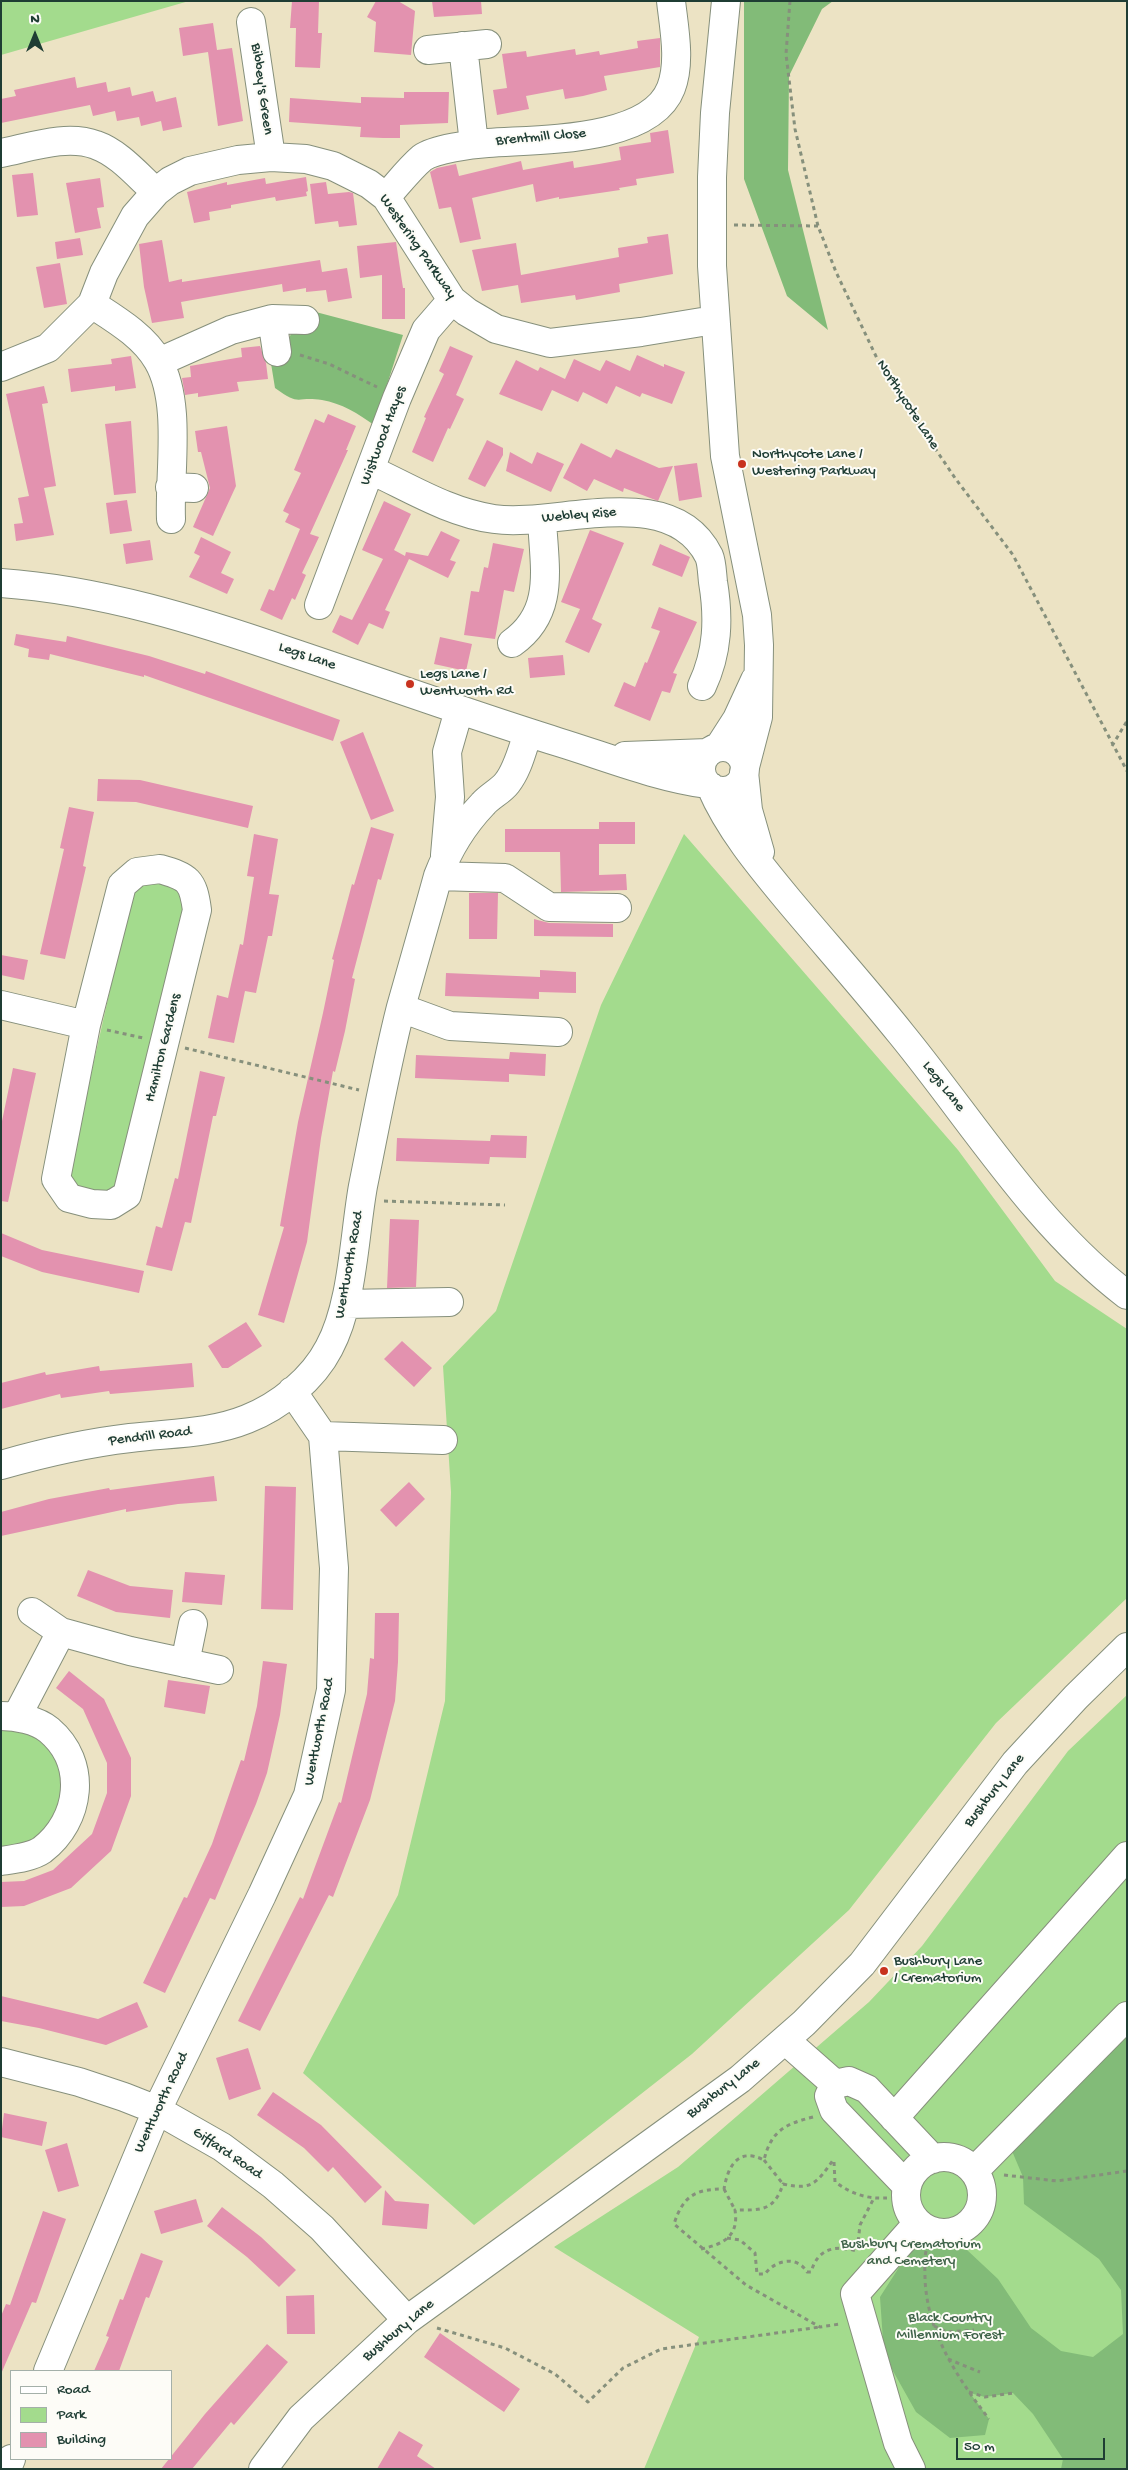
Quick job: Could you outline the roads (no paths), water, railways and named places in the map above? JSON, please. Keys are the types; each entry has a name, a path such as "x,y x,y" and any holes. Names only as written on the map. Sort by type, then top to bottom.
{"street":[{"path":"726,1 714,113 712,224 714,320 725,456 757,615 760,645 758,717 745,770 738,785 732,789 725,790 709,785 701,768 737,719 758,673"},
{"name":"Brentmill Close","path":"386,197 423,157 458,146 566,138 606,130 639,120 660,106 671,89 676,72 663,2"},
{"name":"Bibbey's Green","path":"251,23 271,156"},
{"path":"428,50 475,45 474,144"},
{"path":"1,152 67,140 96,145 118,158 156,192"},
{"name":"Westering Parkway","path":"1,367 48,348 92,304 104,273 135,216 156,192 170,181 190,171 238,160 271,156 306,158 333,166 369,184 386,197 452,300 467,312 496,329 550,343 641,332 714,320"},
{"name":"Wistwood Hayes","path":"319,605 338,582 371,470 397,398 426,330 452,300"},
{"path":"92,304 140,340 159,362 172,411 182,487 171,519"},
{"path":"159,362 230,330 272,319 305,320"},
{"path":"272,319 278,352"},
{"name":"Webley Rise","path":"371,470 458,510 494,519 542,519 618,511 654,515 672,522 696,536 710,557 716,603 716,636 712,665 702,686"},
{"path":"512,643 526,634 540,631 538,616 545,587 542,519"},
{"name":"Legs Lane","path":"1,583 79,593 169,613 256,640 528,733 680,780 709,785 720,809 766,872 903,1035 1036,1206 1099,1273 1127,1295"},
{"name":"Wentworth Road","path":"48,2370 157,2110 262,1895 308,1795 331,1690 334,1568 323,1436 292,1391 313,1372 329,1349 340,1325 346,1304 361,1201 401,1008 442,868 450,797 447,752 460,710"},
{"name":"Wentworth Road","path":"442,868 465,826 484,803 506,784 515,769 528,733"},
{"path":"714,750 728,748 736,752 742,758 745,770"},
{"name":"Legs Lane","path":"606,757 714,750"},
{"name":"Legs Lane","path":"745,770 748,810 766,872"},
{"path":"442,868 505,878 549,907 618,908"},
{"name":"Hamilton Gardens","path":"160,869 180,875 194,889 196,910 166,1043 127,1195 111,1204 92,1204 69,1198 56,1179 86,1025 122,886 137,872 160,869"},
{"path":"1,1005 86,1025"},
{"path":"401,1008 450,1026 558,1032"},
{"path":"346,1304 449,1302"},
{"name":"Pendrill Road","path":"1,1465 77,1447 129,1438 196,1432 228,1426 272,1407 292,1391"},
{"path":"323,1436 443,1440"},
{"path":"32,1612 62,1632 130,1651 219,1670"},
{"path":"185,1663 193,1624"},
{"path":"1,1861 41,1851 61,1831 72,1810 76,1784 67,1751 48,1729 9,1716 62,1632"},
{"name":"Bushbury Lane","path":"263,2469 301,2418 407,2320 740,2079 804,2023 862,1964 1016,1763 1076,1697 1127,1647"},
{"path":"894,2118 1127,1856"},
{"path":"974,2171 1127,2016"},
{"path":"784,2040 835,2084"},
{"name":"Giffard Road","path":"1,2062 79,2082 157,2110 222,2147 273,2185 322,2228 407,2320"},
{"path":"835,2084 849,2081 867,2089 933,2159"},
{"path":"835,2084 829,2096 838,2114 907,2190"},
{"path":"933,2159 955,2159 974,2171 980,2182 981,2206 975,2218 955,2232 924,2227 907,2205 907,2190 912,2174 921,2165 933,2159"},
{"path":"911,2469 898,2443 855,2294 924,2227"}],"place":[{"name":"Northycote Lane / Westering Parkway","path":"742,464"},
{"name":"Legs Lane / Wentworth Rd","path":"410,684"},
{"name":"Bushbury Lane / Crematorium","path":"884,1971"}],"park label":[{"name":"Bushbury Crematorium and Cemetery","path":"911,2254"},
{"name":"Black Country Millennium Forest","path":"950,2328"}]}
